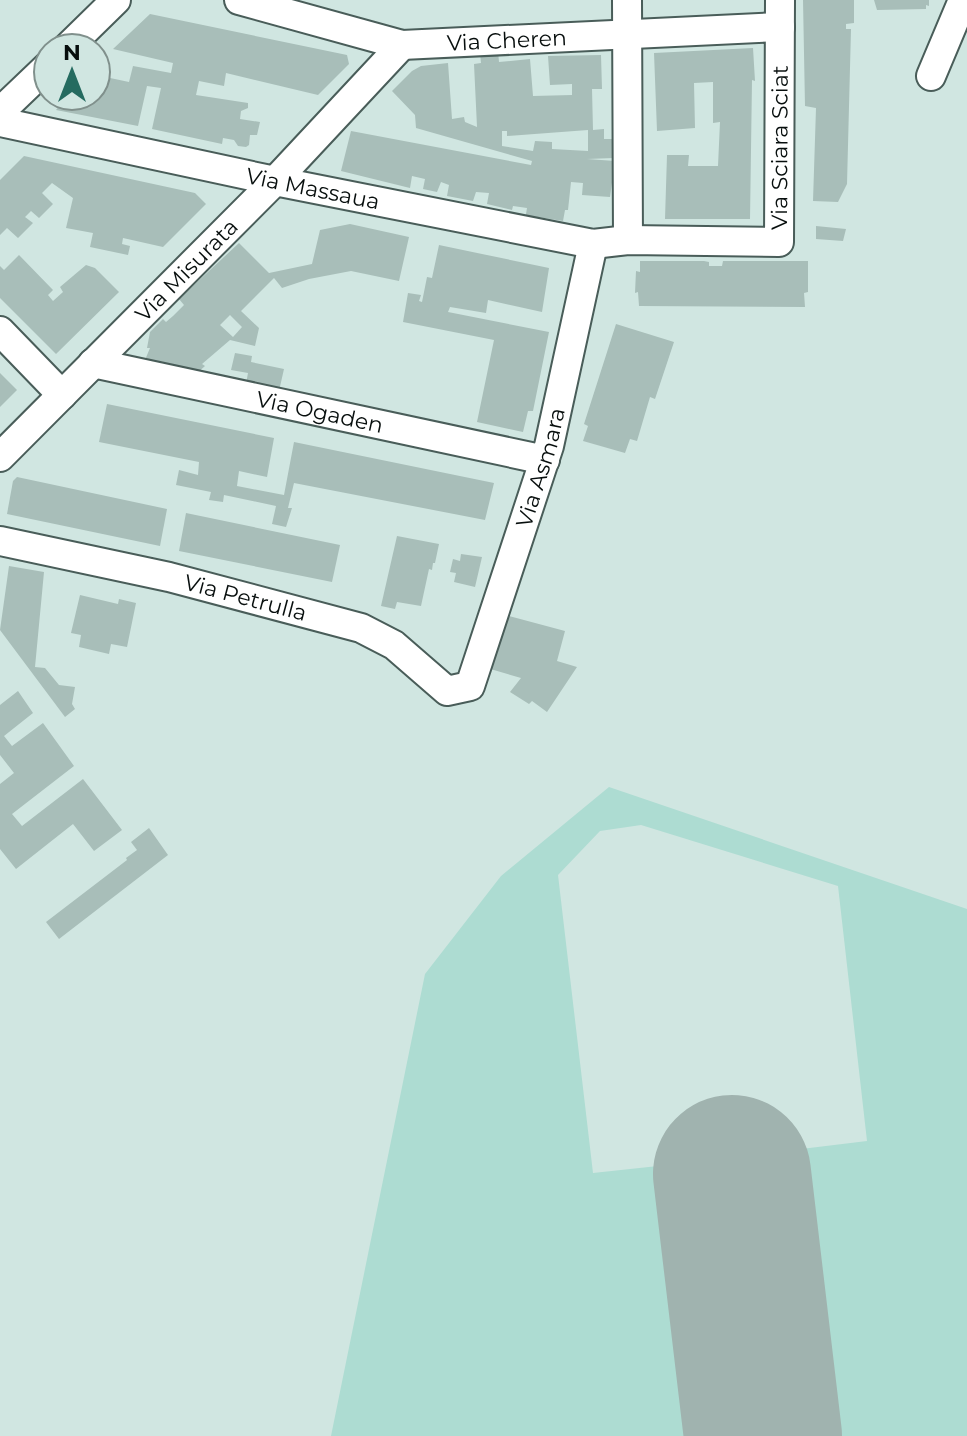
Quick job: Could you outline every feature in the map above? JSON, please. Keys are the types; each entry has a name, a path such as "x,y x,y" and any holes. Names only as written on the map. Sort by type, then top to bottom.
{"street":[{"path":"83,32 116,0"},
{"name":"Via Cheren","path":"239,0 402,45 627,35 780,14"},
{"path":"627,0 628,240"},
{"path":"931,76 963,0"},
{"name":"Via Sciara Sciat","path":"628,240 779,242 780,14"},
{"name":"Via Misurata","path":"0,457 275,181 402,45"},
{"path":"0,112 32,81"},
{"name":"Via Massaua","path":"0,122 593,244 628,240"},
{"name":"Via Asmara","path":"470,686 545,460 593,244"},
{"path":"0,331 62,395"},
{"name":"Via Ogaden","path":"93,363 545,460"},
{"name":"Via Petrulla","path":"0,541 169,577 361,628 394,645 447,691 470,686"}],"green space":[{"path":"609,787 967,909 967,1436 827,1436 793,1150 867,1141 838,886 641,825 600,831 558,875 593,1173 658,1166 691,1436 331,1436 425,974 501,876"}],"building":[{"path":"803,0 854,0 854,23 846,24 846,29 851,29 847,184 838,202 813,201 816,108 805,106"},
{"path":"874,0 929,0 929,6 926,5 926,9 877,10"},
{"path":"150,14 347,55 349,64 318,95 226,73 224,86 199,81 196,95 248,103 248,108 241,111 240,119 260,122 257,135 250,135 246,147 238,146 234,140 223,138 222,144 152,129 161,88 147,86 138,126 66,112 112,112 112,78 129,82 133,66 171,73 173,63 113,49"},
{"path":"753,48 755,81 752,80 750,219 665,219 667,155 689,155 688,166 718,166 720,122 713,123 713,82 694,83 695,128 657,131 654,53"},
{"path":"498,51 499,62 530,59 533,96 572,95 572,84 550,85 548,56 601,55 602,89 592,89 593,130 604,129 604,139 615,139 614,158 587,159 615,161 610,197 582,195 583,183 571,182 568,210 565,210 563,221 538,217 537,222 525,220 527,208 513,206 512,210 487,204 489,193 476,192 473,201 447,196 449,185 441,182 437,192 423,189 425,179 412,176 410,188 341,171 351,131 531,165 532,161 416,128 415,115 392,91 421,66 448,63 452,119 464,117 465,122 477,127 474,64 481,63 480,53","holes":["588,130 588,151 552,149 552,142 535,141 533,151 502,146 502,131 507,131 507,136"]},
{"path":"24,156 195,193 206,204 163,247 123,238 122,244 130,246 128,255 90,247 93,233 66,228 73,198 52,183 42,193 53,204 39,218 31,211 25,217 33,223 18,238 7,228 0,235 0,180"},
{"path":"350,224 409,237 399,281 351,271 282,288 274,278 241,311 259,328 255,346 230,340 202,364 205,366 196,374 145,360 150,348 147,348 150,332 184,305 179,299 239,243 269,273 312,264 320,230","holes":["230,315 242,327 233,337 220,325"]},
{"path":"816,226 846,229 843,241 816,239"},
{"path":"439,245 549,268 542,312 488,300 486,313 450,307 448,312 549,332 533,411 528,411 523,432 477,422 494,340 403,322 408,293 421,295 419,301 422,302 427,277 432,278"},
{"path":"19,255 53,290 48,295 53,301 63,292 60,287 86,265 95,268 119,292 56,354 0,298 0,266 4,270"},
{"path":"640,261 704,261 709,262 709,266 722,266 723,261 808,261 805,307 639,306 638,292 635,293 636,271 640,272"},
{"path":"616,324 674,342 655,399 650,397 637,441 630,439 625,453 583,441 588,426 584,424"},
{"path":"235,353 252,356 251,362 284,369 279,391 246,384 248,373 231,370"},
{"path":"0,373 17,390 0,407"},
{"path":"107,404 274,438 267,477 239,471 237,486 284,495 294,442 494,483 485,520 294,483 288,508 292,508 286,527 272,524 276,506 224,495 223,502 209,500 211,492 176,485 179,470 198,475 199,462 99,442"},
{"path":"17,477 167,509 160,546 7,514 13,481"},
{"path":"186,513 340,545 332,582 179,551"},
{"path":"397,536 439,544 435,563 432,570 429,569 421,606 397,602 395,609 381,606"},
{"path":"461,554 482,557 475,587 454,582 456,573 450,572 453,559 460,561"},
{"path":"9,566 44,572 35,667 45,668 59,685 75,687 72,704 75,709 65,717 0,630"},
{"path":"80,595 118,604 119,599 136,603 127,647 111,644 109,654 79,647 81,635 71,633"},
{"path":"509,616 565,631 557,661 577,667 547,712 532,701 529,704 510,692 521,678 487,668 504,618 508,619"},
{"path":"18,691 33,713 4,736 12,746 43,723 74,766 12,814 22,826 83,779 122,830 94,851 73,824 16,869 0,849 0,784 14,773 0,755 0,705"},
{"path":"149,828 168,855 59,939 46,922 127,860 137,850 131,842"}],"runway":[{"path":"732,1174 763,1436"}]}
